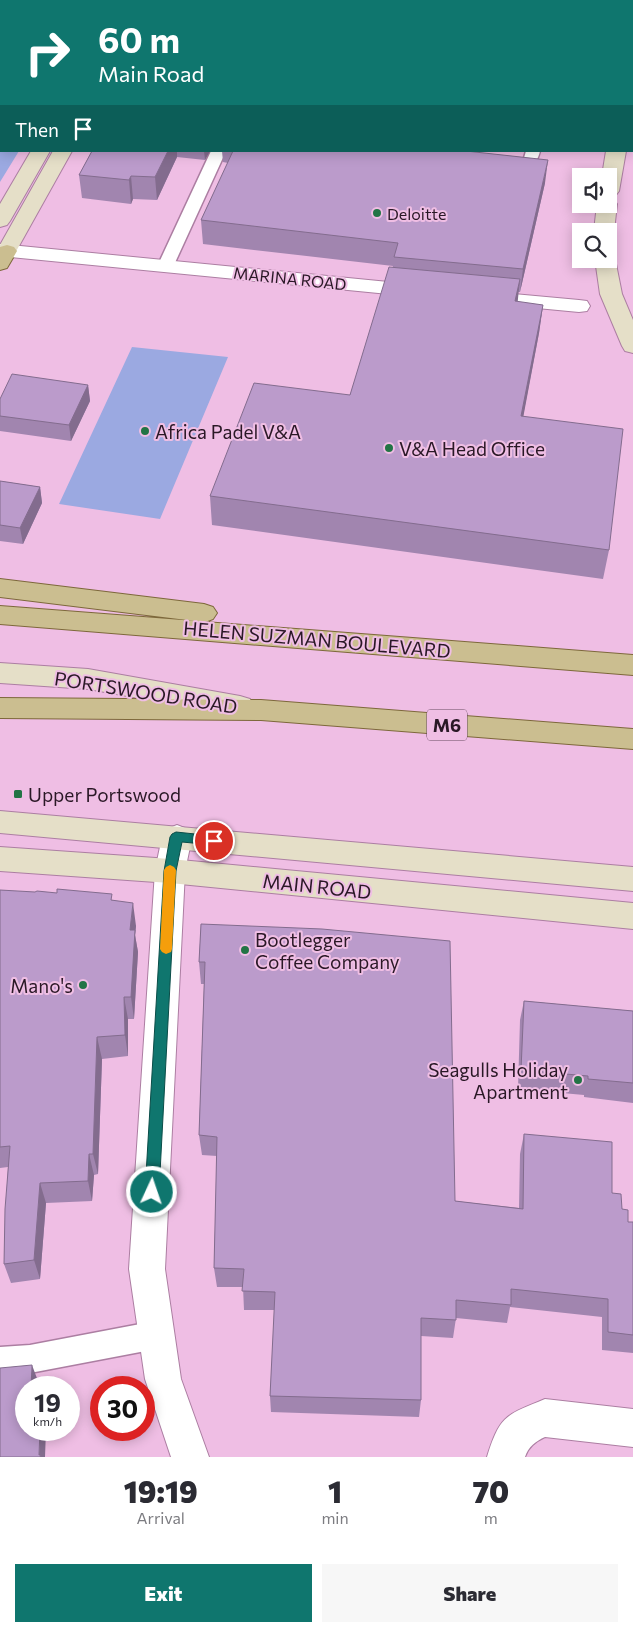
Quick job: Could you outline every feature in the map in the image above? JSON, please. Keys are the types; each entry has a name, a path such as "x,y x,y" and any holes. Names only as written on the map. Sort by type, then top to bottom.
{"main road":[{"path":"0,221 40,152"},
{"path":"2,255 62,152"},
{"path":"613,168 616,152"},
{"path":"606,268 611,294 633,345"},
{"path":"0,588 200,612 268,635"},
{"name":"HELEN SUZMAN BOULEVARD","path":"0,615 633,665"},
{"name":"PORTSWOOD ROAD","path":"0,673 88,679 261,710"},
{"name":"M6","path":"0,708 261,710 633,739"},
{"name":"MAIN ROAD","path":"0,822 633,879"},
{"name":"MAIN ROAD","path":"0,859 170,871 633,916"}],"street":[{"name":"MARINA ROAD","path":"2,255 165,266 579,306"},
{"path":"176,837 170,871 147,1269 163,1379 190,1457"},
{"path":"506,1457 511,1440 524,1427 545,1418 633,1428"}],"lane":[{"path":"165,266 219,152"},
{"path":"490,167 520,167 531,160 533,152"},
{"path":"0,1361 30,1359 156,1335"}],"shaded area":[{"path":"0,152 18,152 0,182"},
{"name":"Africa Padel V&A","path":"132,347 228,357 160,519 59,504"}],"building":[{"path":"91,152 168,152 155,177 131,176 129,180 79,175"},
{"name":"Deloitte","path":"233,152 475,152 548,160 523,269 394,257 398,243 201,220"},
{"name":"V&A Head Office","path":"389,267 520,279 515,301 543,305 521,416 623,429 609,550 210,496 254,383 350,395"},
{"path":"12,374 88,385 69,425 0,416 0,399"},
{"path":"0,481 40,487 20,528 0,525"},
{"path":"57,889 112,894 111,900 133,903 130,930 135,930 131,997 124,997 125,1035 97,1037 93,1154 89,1154 88,1181 40,1183 34,1260 4,1264 5,1209 10,1146 0,1147 0,890 57,893"},
{"path":"201,924 322,929 450,941 455,1201 523,1209 524,1134 612,1142 612,1193 621,1194 622,1209 628,1210 628,1222 633,1222 633,1335 608,1332 608,1299 511,1289 511,1305 456,1300 456,1320 421,1318 421,1400 270,1396 275,1292 242,1291 244,1269 214,1268 217,1137 199,1135 205,962 199,962"},
{"path":"524,1001 633,1011 633,1083 588,1079 588,1076 521,1070"},
{"path":"32,1365 32,1376 15,1376 15,1441 40,1441 40,1457 0,1457 0,1368"}],"slow traffic":[{"path":"166,949 170,870"}],"place":[{"name":"Deloitte","path":"377,213"},
{"name":"Africa Padel V&A","path":"145,431"},
{"name":"V&A Head Office","path":"389,448"},
{"name":"Upper Portswood","path":"18,794"},
{"name":"Bootlegger Coffee Company","path":"245,950"},
{"name":"Mano's","path":"83,985"},
{"name":"Seagulls Holiday Apartment","path":"578,1080"}],"route":[{"path":"152,1192 170,871 176,837 214,841"}]}
